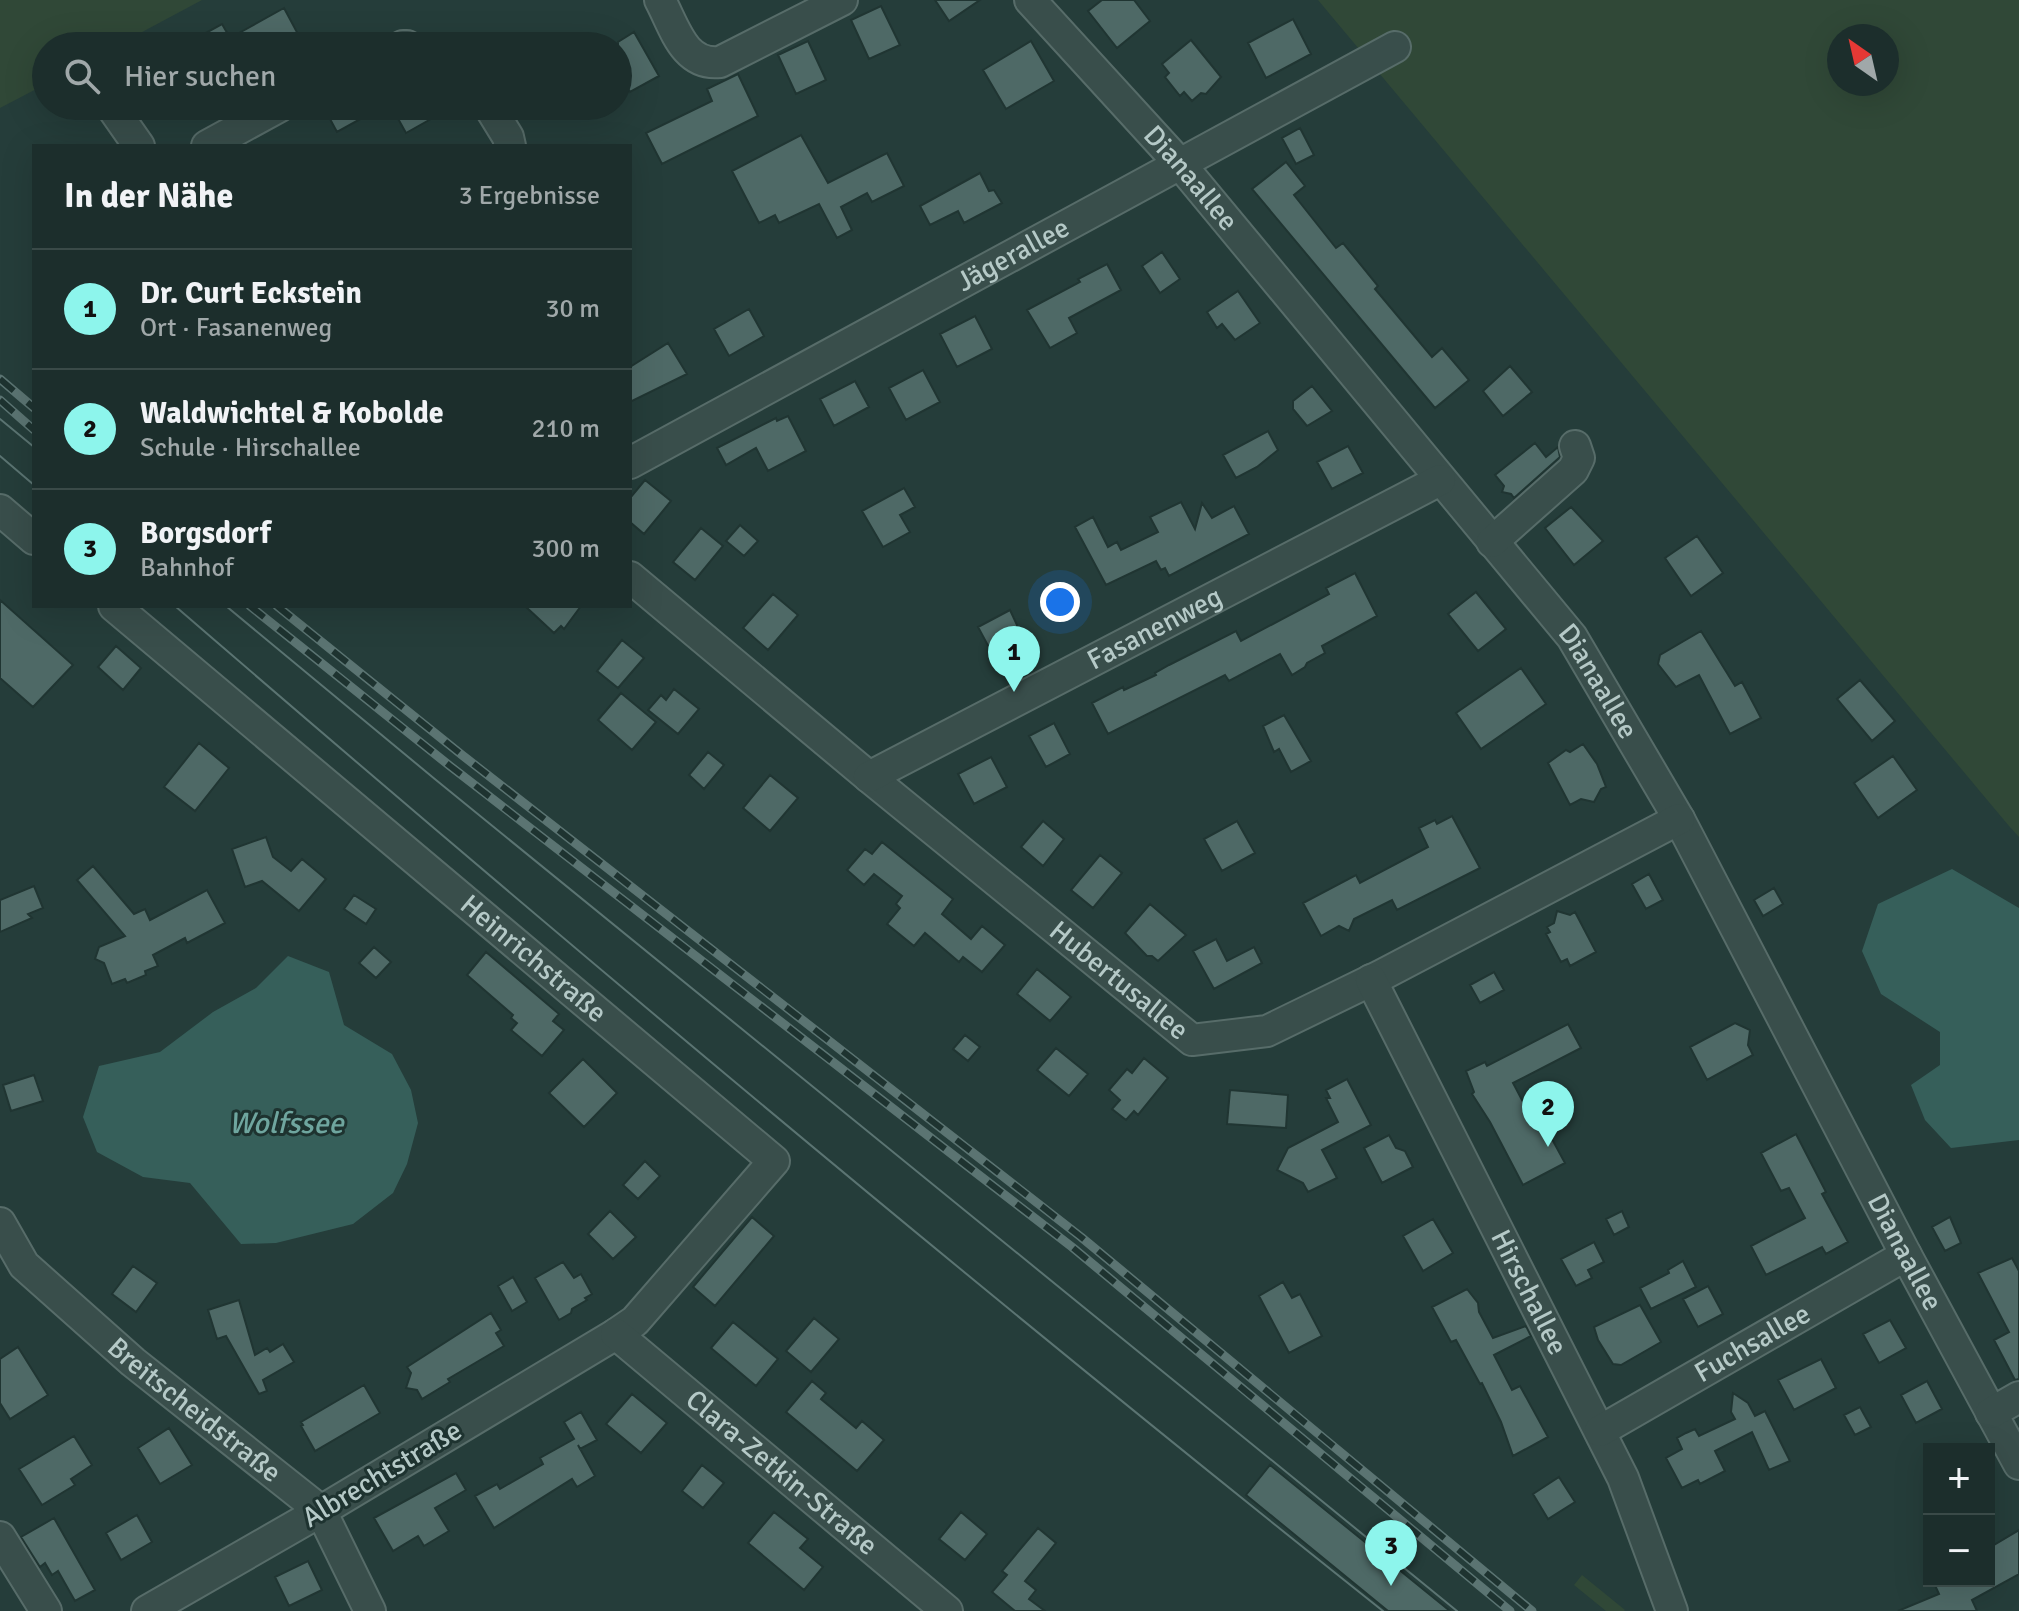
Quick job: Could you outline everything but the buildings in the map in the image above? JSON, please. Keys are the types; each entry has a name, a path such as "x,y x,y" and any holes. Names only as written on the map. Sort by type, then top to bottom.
{"street":[{"path":"660,0 686,49 695,59 707,64 720,62 842,0"},
{"name":"Dianaallee","path":"1037,2 1180,164 1572,637 1679,819 1906,1255 2019,1464"},
{"name":"Jägerallee","path":"632,462 1395,47"},
{"path":"121,120 138,144"},
{"path":"211,144 254,120"},
{"path":"498,120 510,144"},
{"path":"1492,542 1573,470 1579,458 1575,446"},
{"name":"Fasanenweg","path":"869,777 1440,480"},
{"path":"0,510 32,537"},
{"name":"Hubertusallee","path":"632,579 1192,1040 1267,1031 1679,819"},
{"name":"Heinrichstraße","path":"116,608 774,1161 635,1321 616,1334"},
{"name":"Hirschallee","path":"1371,980 1623,1478 1672,1611"},
{"name":"Breitscheidstraße","path":"0,1223 24,1265 35,1275 133,1362 321,1511 370,1611"},
{"name":"Fuchsallee","path":"1600,1431 1906,1255"},
{"name":"Albrechtstraße","path":"147,1611 616,1334"},
{"name":"Clara-Zetkin-Straße","path":"616,1334 947,1611"},
{"path":"1991,1413 2019,1397"},
{"path":"0,1537 46,1611"}],"green space":[{"path":"0,0 202,0 142,32 32,32 32,91 0,108"},
{"path":"1318,0 2019,0 2019,837 2009,826"},
{"path":"1582,1575 1625,1610 1606,1611 1574,1585"}],"water":[{"path":"1952,869 2019,908 2019,1140 1951,1148 1925,1120 1911,1085 1940,1065 1940,1032 1881,994 1862,951 1878,904"},
{"name":"Wolfssee","path":"288,956 329,972 344,1025 392,1054 411,1090 418,1123 407,1164 393,1193 353,1224 276,1243 241,1244 190,1183 143,1177 97,1152 83,1117 99,1066 160,1052 213,1012 256,988"}],"tram line":[{"path":"0,419 32,445"},
{"path":"0,456 32,483"},
{"path":"177,608 774,1114 1077,1365 1383,1611"},
{"path":"228,608 1457,1611"}],"railway":[{"path":"0,379 32,406"},
{"path":"0,400 32,428"},
{"path":"252,608 450,766 1072,1247 1510,1611"},
{"path":"279,608 462,755 1081,1237 1532,1611"}],"place":[{"name":"Dr. Curt Eckstein","path":"1014,692"},
{"name":"Waldwichtel & Kobolde","path":"1548,1147"},
{"name":"Borgsdorf","path":"1391,1586"}]}
